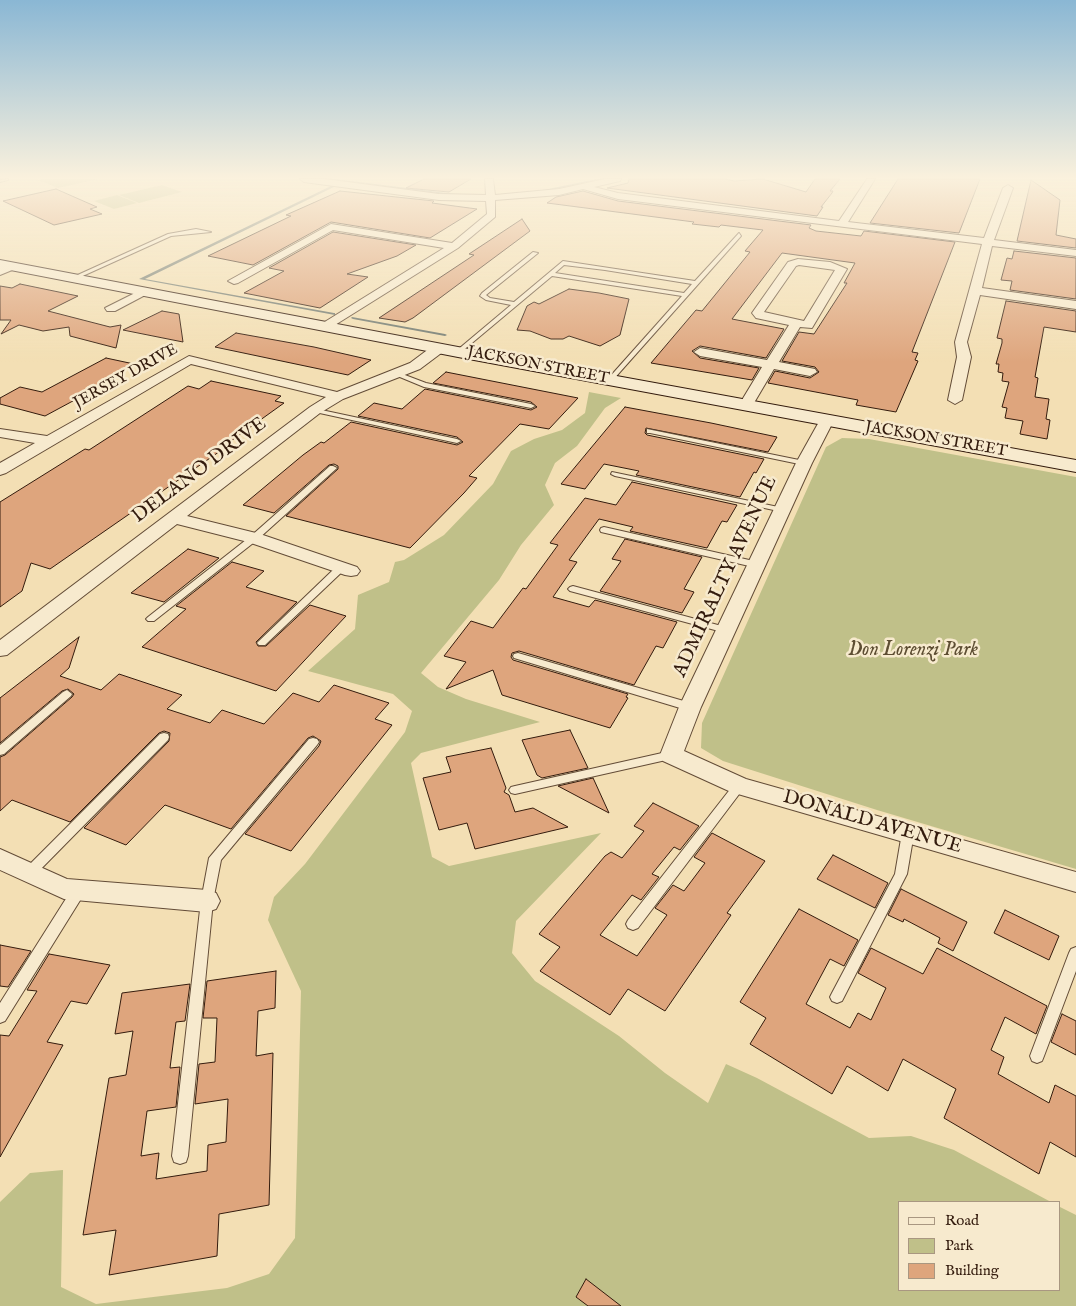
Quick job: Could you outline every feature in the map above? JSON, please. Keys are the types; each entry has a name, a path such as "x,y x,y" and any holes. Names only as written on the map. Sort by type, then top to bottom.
{"main road":[{"name":"JACKSON STREET","path":"4,267 74,278 458,352 1076,466"}],"street":[{"path":"234,281 306,240"},
{"path":"417,240 454,246"},
{"path":"327,326 461,240"},
{"path":"971,240 1076,253"},
{"path":"955,400 964,357 961,342 964,327 976,291 988,242"},
{"path":"806,262 830,265 841,269 808,324 796,323 765,318 758,313 792,264 806,262"},
{"path":"111,308 144,291"},
{"path":"976,291 1076,305"},
{"path":"746,405 796,323"},
{"name":"DELANO DRIVE","path":"0,650 315,410 338,396 414,366 439,348"},
{"path":"700,352 810,372"},
{"name":"JERSEY DRIVE","path":"0,470 189,360 338,396"},
{"name":"ADMIRALTY AVENUE","path":"671,755 690,707 758,565 804,463 828,420"},
{"path":"0,432 48,441"},
{"path":"174,518 254,538 343,569"},
{"name":"DONALD AVENUE","path":"671,755 739,786 1076,882"},
{"path":"0,859 64,889 207,901"}],"lane":[{"path":"74,278 159,240"},
{"path":"610,380 735,240"},
{"path":"516,304 488,299 483,296 536,254"},
{"path":"458,352 563,263 696,283"},
{"path":"551,274 686,295"},
{"path":"397,374 424,385 531,406"},
{"path":"315,410 457,441"},
{"path":"650,431 804,463"},
{"path":"152,619 254,538 333,468"},
{"path":"615,474 782,510"},
{"path":"604,530 758,565"},
{"path":"262,643 343,569"},
{"path":"573,589 726,630"},
{"path":"518,656 690,707"},
{"path":"0,751 67,694"},
{"path":"29,873 164,737"},
{"path":"180,1156 207,901 215,858 313,742"},
{"path":"515,790 671,755"},
{"path":"633,924 739,786"},
{"path":"837,997 902,874 908,833"},
{"path":"0,1016 80,890"},
{"path":"1037,1056 1076,953"}],"green space":[{"path":"589,392 621,398 605,408 577,446 555,463 545,485 554,505 521,545 499,580 421,673 438,687 466,699 540,722 421,753 411,763 432,857 449,866 601,833 516,921 512,953 535,981 619,1036 665,1073 708,1103 726,1064 757,1078 869,1138 911,1136 954,1150 1049,1201 898,1201 898,1291 1061,1291 1061,1208 1076,1215 1076,1306 0,1306 0,1202 30,1173 63,1170 61,1287 96,1304 227,1288 269,1274 295,1238 301,991 268,920 274,897 305,864 405,732 412,711 393,694 308,671 355,629 358,595 389,582 395,562 404,560 444,535 493,484 511,451 534,439 562,430 585,413"},
{"name":"Don Lorenzi Park","path":"842,438 869,439 1076,477 1076,869 877,810 723,761 701,748 702,723 826,447"}],"building":[{"path":"241,240 298,240 253,265 208,256"},
{"path":"319,240 384,240 416,245 397,256 347,274 368,277 320,308 244,293 284,271 269,268"},
{"path":"490,240 518,240 413,318 405,322 379,318 474,255 469,254"},
{"path":"754,240 938,240 955,242 912,352 918,353 915,360 918,361 896,412 856,405 858,400 768,383 775,371 810,378 819,372 815,367 782,361 799,332 814,334 847,283 844,283 855,263 782,253 732,319 784,329 766,358 700,346 692,351 700,358 759,368 752,380 651,363 696,310 702,311 750,252 745,251"},
{"path":"1076,240 1076,248 1017,241"},
{"path":"1014,251 1076,258 1076,299 1010,290 1012,281 1001,280 1007,258 1012,259"},
{"path":"20,284 78,296 48,311 110,327 121,325 116,348 70,336 69,327 43,331 19,325 1,334 11,320 0,320 0,286 12,288"},
{"path":"569,289 629,299 620,335 600,346 569,336 563,339 551,339 530,331 517,330 527,306 534,302 539,304"},
{"path":"1006,301 1076,311 1076,332 1044,327 1035,377 1038,378 1035,397 1049,399 1046,419 1050,420 1047,439 1020,434 1023,421 1005,418 1007,408 1002,407 1009,382 1002,381 1003,373 998,372 999,364 996,364 1002,343 1002,339 997,338"},
{"path":"162,311 179,314 183,342 123,330"},
{"path":"236,333 314,347 371,360 348,375 215,347"},
{"path":"106,358 134,364 106,380 110,381 45,416 0,404 0,398 20,387 42,392"},
{"path":"446,372 578,398 549,429 520,424 469,476 477,478 464,493 410,548 286,516 338,469 338,466 334,464 329,465 274,513 243,505 303,455 321,442 324,443 351,422 457,445 463,442 457,437 358,416 374,403 402,409 425,389 531,410 537,407 531,402 433,383"},
{"path":"211,381 281,396 275,401 284,403 224,446 226,447 50,569 31,563 22,591 0,607 0,502 85,449 89,450 188,386 199,389"},
{"path":"625,407 777,437 768,452 646,428 645,433 647,435 764,459 756,473 754,472 740,497 636,475 639,471 604,464 585,489 561,484"},
{"path":"632,482 737,505 727,522 722,521 707,548 630,531 633,527 599,519 569,560 577,562 553,597 589,607 595,600 677,622 663,648 656,646 634,685 519,651 512,653 511,657 513,660 628,694 626,697 628,698 610,728 502,695 493,670 446,689 466,662 444,656 471,621 493,628 523,588 526,589 558,545 550,543 585,498 616,505"},
{"path":"625,539 702,557 684,589 694,592 682,613 600,591 621,561 612,559"},
{"path":"188,549 219,558 164,602 131,593"},
{"path":"232,562 264,571 246,587 297,602 256,642 258,646 266,646 310,605 346,616 276,691 142,647 186,609 176,606"},
{"path":"79,637 69,668 60,676 101,690 119,674 182,695 167,709 210,723 222,710 264,724 293,693 319,702 334,685 389,703 375,719 392,725 291,851 245,834 319,746 321,741 313,736 308,738 231,829 165,805 126,845 84,828 169,741 170,733 164,731 159,733 70,822 12,800 0,811 0,757 5,755 74,694 68,689 62,691 0,743 0,698"},
{"path":"570,730 588,768 542,778 537,775 522,740"},
{"path":"491,748 506,788 504,792 509,795 515,812 533,808 568,827 475,849 467,823 439,830 423,778 451,772 446,757"},
{"path":"593,778 594,780 609,813 558,786"},
{"path":"653,803 699,826 680,850 674,847 652,874 659,877 641,900 632,895 600,935 637,956 667,915 655,908 673,885 684,891 705,863 694,857 712,833 765,861 727,913 731,915 665,1011 628,989 610,1015 540,971 560,947 539,934 605,856 611,852 622,858 644,831 634,826"},
{"path":"833,855 888,883 875,908 817,879"},
{"path":"901,889 967,922 953,951 938,943 940,938 904,919 903,922 888,915"},
{"path":"799,909 858,940 844,966 830,959 806,1004 850,1028 858,1013 871,1020 886,988 858,973 871,948 923,974 937,948 1047,1006 1036,1034 1005,1017 991,1050 1004,1057 998,1074 1049,1103 1055,1085 1076,1096 1076,1157 1050,1142 1039,1174 944,1118 956,1089 903,1059 888,1091 847,1066 832,1094 750,1044 766,1018 740,1002"},
{"path":"1005,910 1059,936 1049,960 994,933"},
{"path":"0,945 31,951 8,987 0,986"},
{"path":"49,954 110,965 87,1004 71,1001 47,1042 63,1045 0,1157 0,1035 9,1036 37,991 27,990"},
{"path":"276,971 275,1008 258,1011 256,1056 273,1053 269,1205 219,1214 217,1256 109,1275 116,1230 83,1235 109,1078 126,1075 133,1031 115,1034 122,993 190,984 185,1021 176,1022 170,1068 180,1067 176,1107 147,1111 141,1156 159,1153 156,1179 207,1171 208,1145 226,1142 228,1099 195,1104 199,1064 215,1062 217,1018 203,1018 207,981"},
{"path":"1062,1014 1076,1021 1076,1055 1051,1042"},
{"path":"586,1279 621,1306 588,1306 576,1297"}],"waterway":[{"path":"222,240 141,279 334,314"},
{"path":"353,318 445,335"}]}
